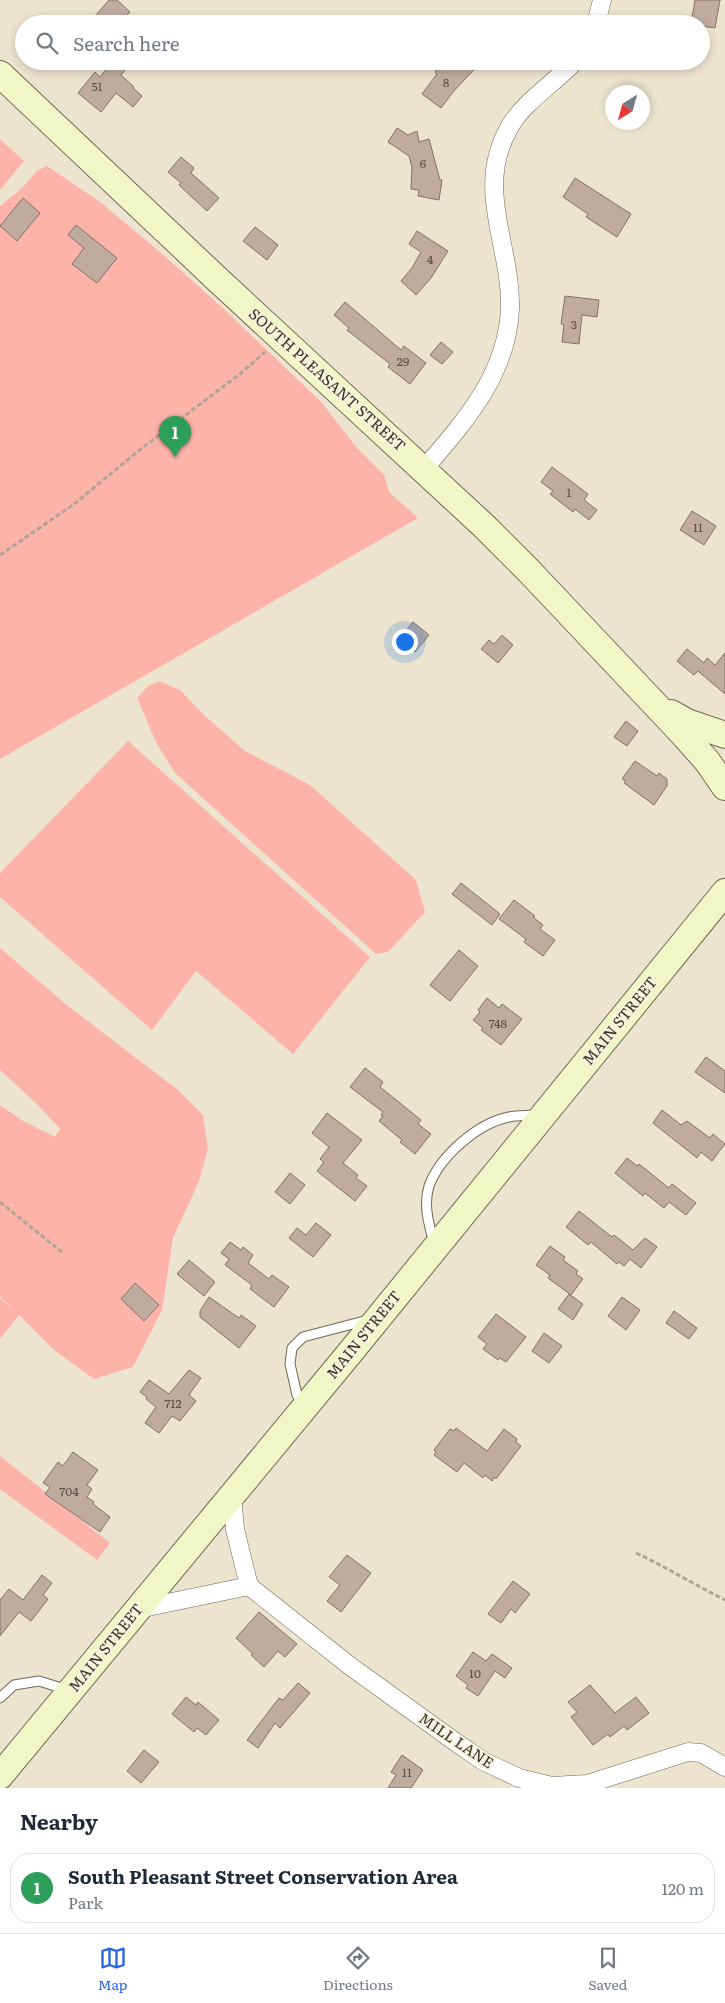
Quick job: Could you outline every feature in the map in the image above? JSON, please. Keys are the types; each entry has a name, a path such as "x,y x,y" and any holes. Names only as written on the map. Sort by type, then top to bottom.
{"main road":[{"name":"SOUTH PLEASANT STREET","path":"0,74 280,338 424,469 529,571 707,762 725,787"},
{"name":"SOUTH PLEASANT STREET","path":"645,695 687,722 725,736"},
{"name":"MAIN STREET","path":"5,1765 70,1691 232,1496 725,892"}],"street":[{"path":"598,15 602,0"},
{"path":"424,469 477,404 498,366 504,348 510,310 510,289 494,196 494,177 501,144 509,126 519,114 566,70"},
{"path":"138,1609 249,1586 235,1529 232,1496"},
{"name":"MILL LANE","path":"249,1586 350,1666 454,1742 483,1761 520,1778 552,1786 587,1784 688,1752 701,1753 725,1767"}],"lane":[{"path":"436,1248 429,1227 426,1208 429,1186 444,1161 458,1145 482,1128 508,1117 544,1115"},
{"path":"305,1407 297,1395 290,1364 292,1348 303,1337 378,1318"},
{"path":"0,1698 14,1685 39,1681 70,1691"}],"path":[{"path":"0,555 73,505 137,452 241,373 280,338"},
{"path":"0,1202 63,1253"},
{"path":"636,1553 668,1568 692,1584 725,1600"}],"shaded area":[{"path":"0,139 24,161 0,190"},
{"path":"47,166 100,202 225,310 322,403 357,448 384,475 389,492 418,518 0,759 0,206 21,189 37,171"},
{"path":"159,681 180,690 204,715 245,751 310,785 416,880 425,912 388,952 376,954 175,773 156,742 137,698 148,686"},
{"path":"128,741 370,957 293,1054 196,971 152,1030 0,897 0,873"},
{"path":"0,948 68,1006 178,1090 203,1115 208,1149 199,1181 173,1238 162,1310 133,1367 94,1379 54,1350 19,1315 0,1339 0,1298 15,1311 0,1296 0,1105 23,1121 55,1137 60,1129 39,1106 0,1070"},
{"path":"0,1456 110,1543 97,1560 0,1489"}],"building":[{"path":"109,0 117,0 130,12 127,15 96,15"},
{"path":"695,0 720,0 715,28 710,27 710,15 692,15"},
{"path":"106,70 125,70 121,75 142,96 133,107 116,93 101,112 78,93 95,72 100,77"},
{"path":"437,70 474,70 441,108 422,94 437,74 435,72"},
{"path":"397,128 408,135 417,131 419,142 429,139 440,180 442,180 439,200 418,196 419,190 411,189 412,167 409,156 388,142"},
{"path":"181,157 194,168 191,173 219,198 207,211 168,172"},
{"path":"575,178 631,214 617,237 586,217 588,214 563,197"},
{"path":"23,198 40,213 17,241 0,226"},
{"path":"76,225 117,258 97,283 72,264 84,248 68,235"},
{"path":"255,227 278,245 267,260 243,241"},
{"path":"417,231 448,251 431,278 416,295 401,281 412,268 421,252 409,244"},
{"path":"565,296 599,300 597,317 582,315 579,344 562,342 564,325 561,324"},
{"path":"345,302 401,350 404,346 426,363 410,384 388,367 390,364 347,330 349,328 334,315"},
{"path":"441,342 453,352 442,364 430,355"},
{"path":"552,467 588,494 584,500 597,510 589,520 575,509 573,512 550,494 553,491 541,482"},
{"path":"692,511 716,526 704,545 680,530"},
{"path":"413,622 429,635 415,652 399,639"},
{"path":"502,635 513,645 498,663 481,649 489,640 494,644"},
{"path":"687,649 704,663 707,658 715,665 725,653 725,694 698,671 694,675 677,661"},
{"path":"626,721 638,731 627,746 614,737"},
{"path":"635,761 657,776 659,773 667,779 667,786 654,805 624,783 626,781 622,779"},
{"path":"461,883 500,914 492,925 452,894"},
{"path":"514,900 535,916 533,917 543,925 540,929 555,940 543,956 524,942 526,939 499,919"},
{"path":"459,950 478,966 450,1001 430,985"},
{"path":"487,998 499,1008 502,1004 522,1019 501,1045 481,1030 483,1028 473,1020 480,1012 478,1010"},
{"path":"706,1057 725,1071 725,1093 695,1072"},
{"path":"365,1068 383,1082 380,1087 421,1120 418,1124 431,1134 415,1154 400,1142 402,1140 379,1121 383,1116 381,1115 383,1112 350,1087"},
{"path":"662,1110 681,1125 687,1121 710,1138 713,1134 725,1144 712,1161 701,1152 697,1158 653,1123"},
{"path":"327,1113 362,1140 343,1163 358,1175 356,1178 367,1186 355,1201 317,1171 324,1162 320,1159 329,1147 312,1133"},
{"path":"627,1158 637,1166 639,1164 669,1188 672,1184 696,1203 686,1215 669,1202 664,1208 645,1193 643,1196 615,1173"},
{"path":"290,1173 305,1185 290,1204 275,1192"},
{"path":"579,1211 612,1237 614,1235 633,1250 645,1238 657,1247 641,1268 630,1259 624,1266 619,1262 617,1264 591,1242 588,1245 566,1227"},
{"path":"316,1223 331,1235 313,1257 289,1238 297,1228 306,1235"},
{"path":"230,1242 241,1250 243,1247 253,1255 248,1263 269,1279 272,1275 289,1287 274,1307 250,1289 252,1285 225,1265 229,1259 221,1253"},
{"path":"550,1246 565,1257 563,1260 578,1271 576,1274 583,1279 571,1295 548,1278 550,1275 536,1265"},
{"path":"189,1260 215,1282 204,1296 177,1274"},
{"path":"135,1283 159,1305 144,1321 121,1299"},
{"path":"569,1294 583,1304 573,1320 558,1309"},
{"path":"209,1297 239,1318 241,1315 256,1326 239,1348 200,1317 200,1311"},
{"path":"622,1297 640,1310 626,1330 608,1316"},
{"path":"674,1311 697,1328 689,1339 666,1323"},
{"path":"496,1314 526,1337 506,1362 500,1358 498,1360 483,1349 487,1344 478,1337"},
{"path":"544,1333 562,1346 549,1363 532,1351"},
{"path":"189,1370 201,1378 189,1395 196,1401 180,1421 172,1416 159,1433 145,1423 156,1407 140,1392 149,1380 169,1394"},
{"path":"456,1428 487,1451 504,1429 517,1439 516,1442 521,1446 496,1479 494,1477 492,1481 485,1475 483,1478 464,1463 457,1472 434,1455 436,1452 434,1450 450,1429 454,1431"},
{"path":"73,1452 98,1470 87,1485 92,1489 87,1497 110,1517 100,1532 45,1494 50,1487 43,1483 58,1462 63,1466"},
{"path":"347,1555 371,1573 341,1612 327,1601 340,1585 329,1577"},
{"path":"42,1575 52,1583 43,1595 48,1599 31,1621 19,1612 0,1636 0,1600 9,1589 23,1600"},
{"path":"513,1581 530,1594 515,1613 511,1609 501,1623 488,1614"},
{"path":"259,1612 297,1644 285,1657 278,1651 264,1667 236,1638"},
{"path":"473,1652 486,1661 492,1654 512,1668 505,1678 495,1671 478,1696 466,1688 468,1685 456,1676"},
{"path":"298,1683 310,1693 280,1728 275,1723 258,1748 247,1740 279,1698 283,1700"},
{"path":"590,1685 615,1713 636,1697 649,1713 627,1730 624,1726 610,1737 608,1734 593,1745 571,1717 577,1712 568,1702"},
{"path":"186,1697 196,1705 198,1702 219,1720 206,1735 197,1728 194,1732 172,1714"},
{"path":"144,1750 159,1762 141,1783 127,1771"},
{"path":"402,1755 423,1770 411,1788 388,1788 396,1775 391,1772"}],"place":[{"name":"South Pleasant Street Conservation Area","path":"175,457"}]}
